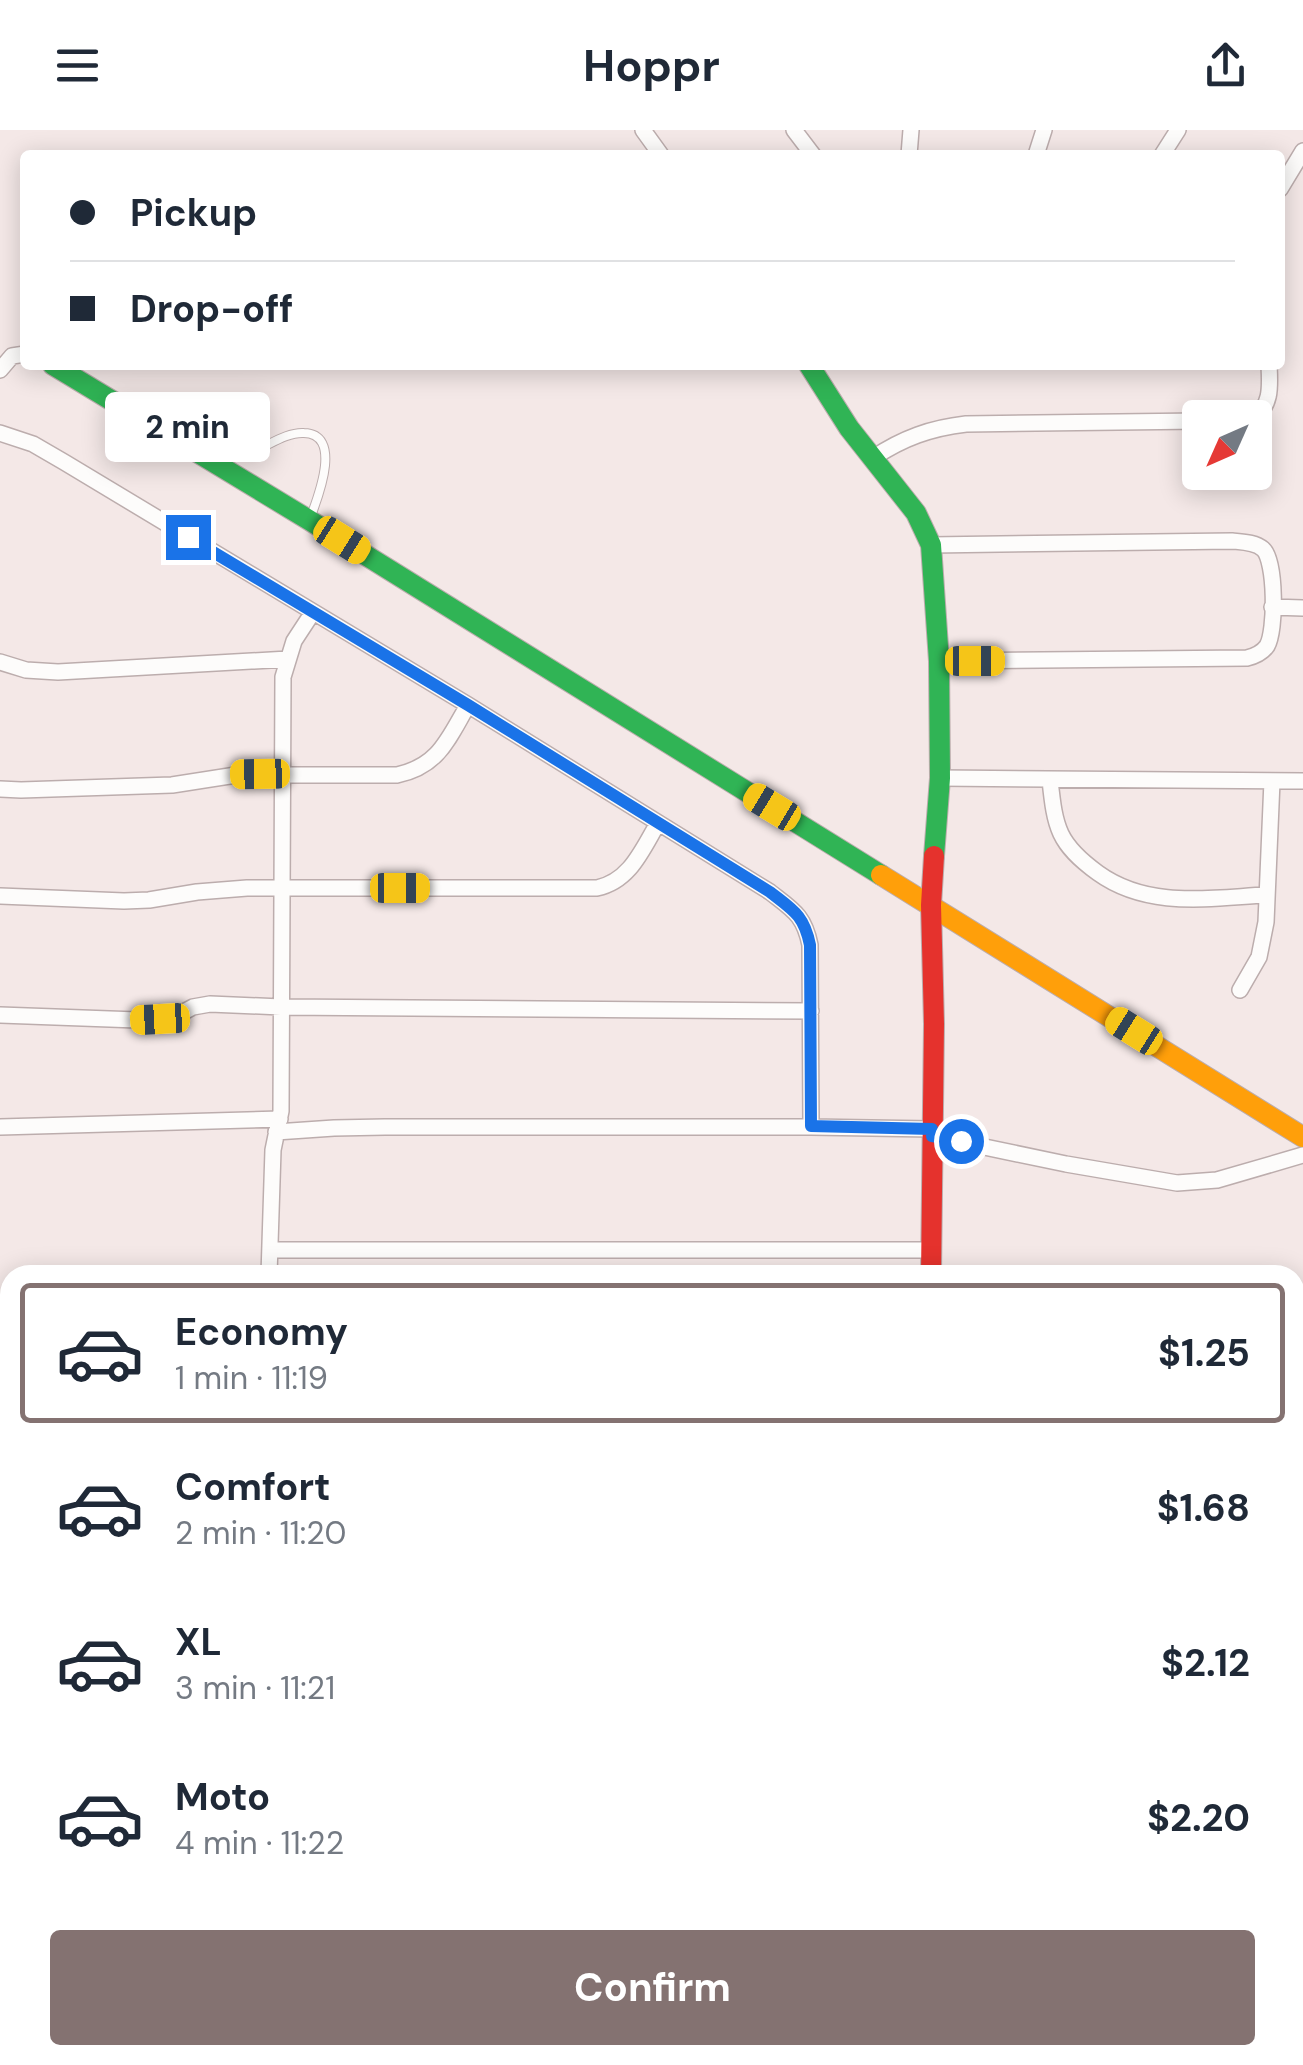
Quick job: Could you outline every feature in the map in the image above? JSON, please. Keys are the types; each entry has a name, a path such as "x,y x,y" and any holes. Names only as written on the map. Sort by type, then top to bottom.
{"street":[{"path":"794,130 809,150"},
{"path":"1285,181 1303,151"},
{"path":"0,370 12,356 20,355"},
{"path":"62,370 1303,1137"},
{"path":"812,370 850,428 916,513 931,544 940,778 931,904 934,1024 931,1265"},
{"path":"1267,400 1269,370"},
{"path":"873,458 897,442 940,427 1182,421"},
{"path":"0,433 33,444 468,705 770,892 800,916 810,945 811,1126"},
{"path":"931,544 1232,541 1263,549 1272,568 1268,645 1247,658 938,661"},
{"path":"1272,607 1303,608"},
{"path":"270,1265 272,1160 278,1126 282,705 288,659 301,627 313,612"},
{"path":"0,662 26,670 58,672 288,659"},
{"path":"0,789 172,785 236,775 372,776 417,770 444,746 468,705"},
{"path":"940,778 1303,781"},
{"path":"1050,780 1059,832 1069,849 1107,880 1126,890 1168,900 1266,895"},
{"path":"1240,990 1259,957 1266,922 1272,781"},
{"path":"0,896 124,901 214,891 281,889 597,888 624,876 658,823"},
{"path":"0,1016 137,1020 178,1015 210,1004 811,1011"},
{"path":"0,1127 811,1126 932,1132 1066,1164 1177,1184 1217,1180 1303,1154"},
{"path":"270,1250 930,1250"}],"lane":[{"path":"259,449 301,433 318,439 326,455 324,482 309,520"}],"traffic: fast":[{"path":"61,370 881,875"},
{"path":"812,370 849,428 916,513 931,545 939,661 940,778 934,856"}],"traffic: slow":[{"path":"881,875 1303,1137"}],"traffic: jam":[{"path":"931,1265 934,856"}],"route":[{"path":"188,537 770,892 800,916 810,945 811,1126 932,1129 932,1136 961,1141"}]}
